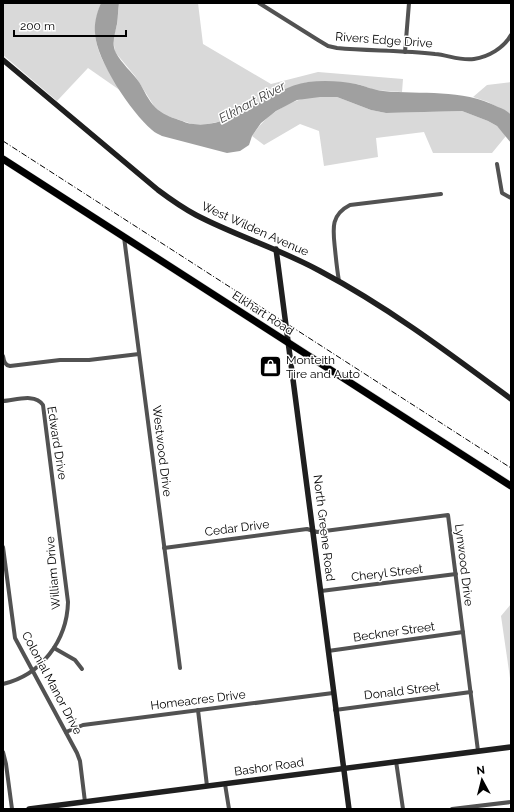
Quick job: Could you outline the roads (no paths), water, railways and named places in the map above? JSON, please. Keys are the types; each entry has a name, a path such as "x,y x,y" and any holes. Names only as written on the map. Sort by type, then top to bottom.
{"highway":[{"name":"Elkhart Road","path":"3,159 511,486"}],"street":[{"name":"Rivers Edge Drive","path":"259,3 328,46 341,48 434,54 456,59 472,60 494,52 506,43 511,35"},
{"path":"405,52 409,3"},
{"name":"West Wilden Avenue","path":"3,60 147,181 179,205 212,222 276,249 339,281 407,322 511,399"},
{"path":"497,164 502,193 511,198"},
{"path":"339,281 333,227 336,218 342,210 350,205 441,194"},
{"name":"Westwood Drive","path":"124,237 180,668"},
{"name":"North Greene Road","path":"276,249 349,809"},
{"path":"3,356 6,365 10,366 60,360 88,360 139,354"},
{"name":"Edward Drive","path":"3,401 33,398 39,400 43,405 56,502"},
{"name":"William Drive","path":"3,684 18,679 33,671 45,660 54,648 64,628 68,606 56,502"},
{"name":"Lynwood Drive","path":"313,531 317,532 448,515 478,751"},
{"name":"Cedar Drive","path":"164,548 307,529 313,531"},
{"name":"Colonial Manor Drive","path":"3,547 15,638 79,757 85,802"},
{"name":"Cheryl Street","path":"321,591 456,574"},
{"name":"Beckner Street","path":"328,650 463,632"},
{"path":"54,648 74,660 82,669"},
{"name":"Donald Street","path":"335,710 471,692"},
{"name":"Homeacres Drive","path":"66,732 83,725 333,693"},
{"path":"198,710 207,786"},
{"name":"Bashor Road","path":"30,809 63,807 85,802 511,747"},
{"path":"3,752 12,809"},
{"path":"396,761 403,809"},
{"path":"225,784 229,809"},
{"path":"452,809 511,802"}],"railway":[{"path":"3,141 511,468"}],"place":[{"name":"Monteith Tire and Auto","path":"271,367"}],"water label":[{"name":"Elkhart River","path":"252,102"}]}
